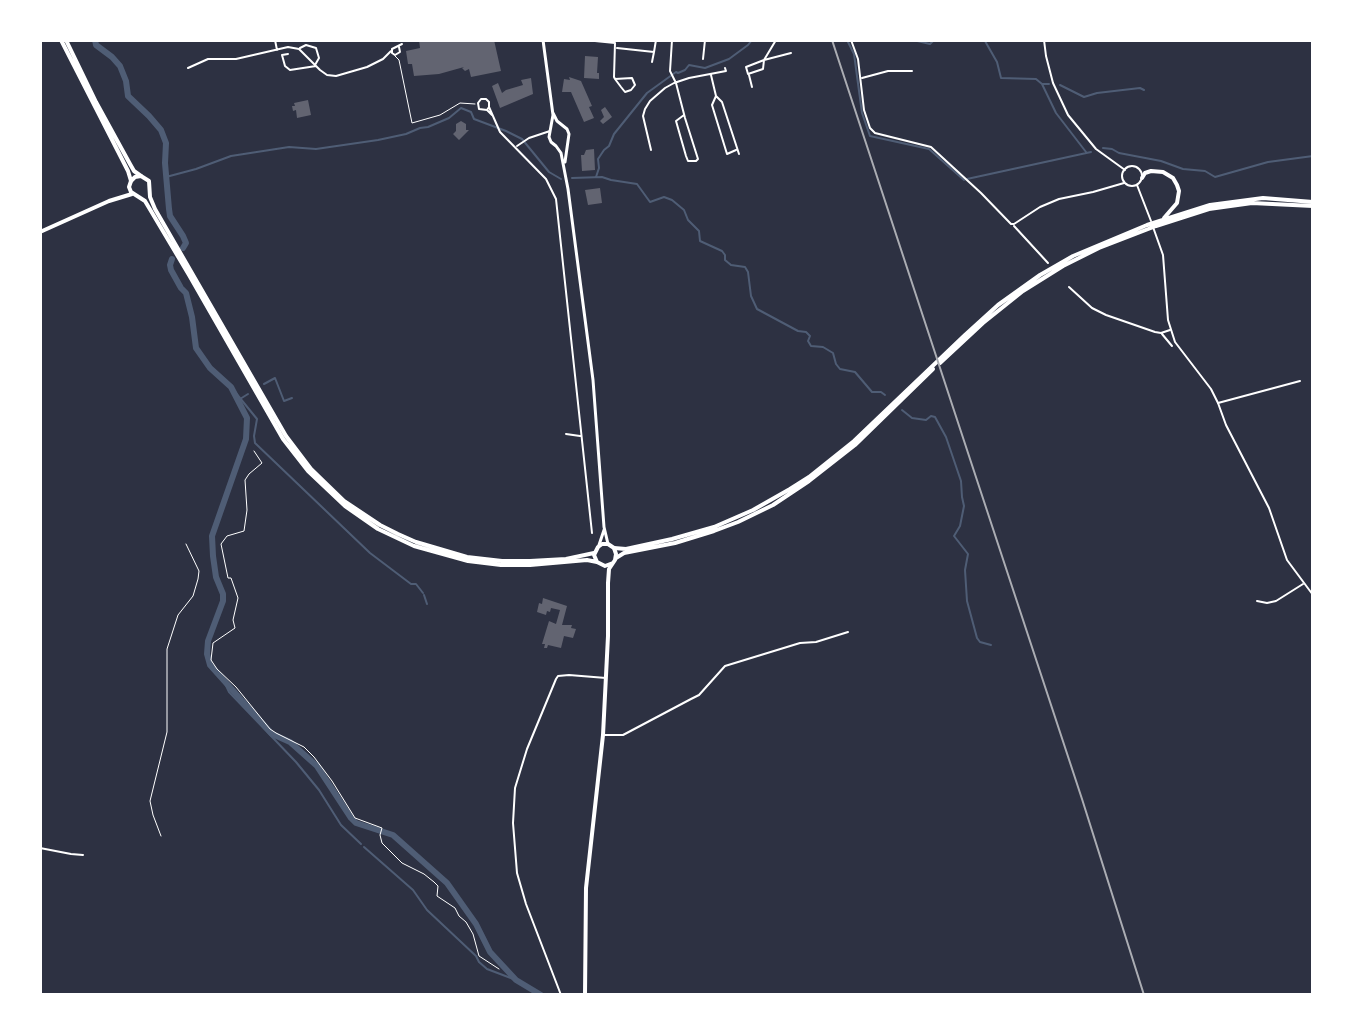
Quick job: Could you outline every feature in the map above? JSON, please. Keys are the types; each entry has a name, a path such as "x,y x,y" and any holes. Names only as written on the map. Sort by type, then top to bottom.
{"main road":[{"path":"64,40 134,171 149,181 155,209 175,249"},
{"path":"64,40 131,181"},
{"path":"543,40 552,109 549,140 561,153 565,169 593,380 604,527 608,544"},
{"path":"552,109 560,125 569,131 565,169"},
{"path":"551,130 560,125"},
{"path":"556,146 567,142"},
{"path":"1142,178 1145,173 1158,171 1168,174 1177,185 1177,203 1162,219"},
{"path":"109,201 129,187 135,177 141,176"},
{"path":"129,187 132,194"},
{"path":"139,197 149,191"},
{"path":"40,232 132,194 145,201 292,446 326,485 380,525 416,542 467,557 502,561 566,559 594,553 604,527"},
{"path":"180,257 283,439 308,471 345,506 378,529 414,546 468,561 530,565 588,560 608,566 624,553 714,531 773,505 855,445 998,305 1040,275 1094,246 1186,211 1232,201 1263,198 1313,204"},
{"path":"943,357 1023,291 1099,248 1209,209 1252,203 1313,204"},
{"path":"599,545 636,547 699,532 772,500 809,477 854,441 935,365"},
{"path":"585,995 586,888 603,735 608,583 614,548"},
{"path":"594,553 608,583"}],"street":[{"path":"275,40 277,50"},
{"path":"188,68 208,59 236,59 288,47 299,49 327,75 336,76 367,67 388,55 399,54 405,40"},
{"path":"585,40 614,43 615,79 625,92 635,85 632,78 615,79"},
{"path":"652,62 656,40"},
{"path":"672,40 670,71 676,83 698,159 696,161 688,161 676,121 684,115"},
{"path":"703,59 705,40"},
{"path":"748,74 763,69 764,60 776,40"},
{"path":"851,40 856,51 866,120 875,133 931,147 1048,263"},
{"path":"1044,40 1053,83 1068,115 1096,149 1125,170"},
{"path":"299,49 306,45 316,48 319,58 316,66"},
{"path":"393,54 393,47 399,48"},
{"path":"615,48 654,52"},
{"path":"752,87 746,67 791,53"},
{"path":"288,54 282,55 285,66 290,70 316,66"},
{"path":"651,150 643,116 650,101 676,83 726,71 725,68"},
{"path":"861,79 888,71 912,71"},
{"path":"711,74 716,96 722,102 738,152 727,154 712,105 716,96"},
{"path":"488,109 481,110 479,101 484,99 489,102 488,109 499,130 546,179 556,199 592,533"},
{"path":"516,147 551,130"},
{"path":"538,135 549,140"},
{"path":"1013,225 1048,203 1124,183 1137,185 1142,178 1141,172 1136,167 1125,170 1122,175 1124,183"},
{"path":"1137,185 1158,239 1164,266 1170,330 1180,351 1211,389 1269,508 1287,560 1313,595"},
{"path":"1069,287 1092,308 1161,333 1172,346"},
{"path":"1161,333 1170,330"},
{"path":"1218,403 1300,381"},
{"path":"566,434 581,436"},
{"path":"1257,601 1276,601 1304,583"},
{"path":"603,735 623,735 699,695 725,666 848,632"},
{"path":"561,995 517,873 513,823 515,788 527,749 556,679 569,675 606,678"},
{"path":"40,848 83,855"}],"lane":[{"path":"393,54 399,60 412,123 440,115 457,104 478,105"}],"path":[{"path":"254,451 262,463 245,480 247,510 244,531 225,537 221,544 228,578 231,578 238,598 233,616 235,628 213,643 211,660 270,729 304,747 314,757 353,816 382,829 382,843 402,863 424,874 438,886 437,896 455,908 473,934 479,956 499,969"},
{"path":"161,836 150,801 167,732 167,649 178,615 193,596 199,571 186,544"}],"building":[{"path":"419,40 494,40 501,71 471,77 469,69 465,71 464,67 439,74 414,76 406,51 420,48"},
{"path":"585,56 598,57 599,79 584,78"},
{"path":"569,77 581,81 594,118 584,122 571,92 562,92 564,79 570,80"},
{"path":"531,78 533,94 500,108 492,86 498,83 502,93 523,85 521,80"},
{"path":"308,100 311,115 297,118 292,106"},
{"path":"605,107 612,117 603,124 600,121 604,117 601,110"},
{"path":"461,121 469,130 459,140 453,134 456,124"},
{"path":"594,149 595,170 582,171 581,155 586,150"},
{"path":"600,188 602,203 588,205 585,190"},
{"path":"543,598 567,606 562,625 572,625 571,628 576,629 573,638 564,636 561,648 548,645 544,648 545,644 542,644 549,621 556,624 560,610 551,608 546,615 537,612"}],"waterway":[{"path":"95,40 96,45 120,66 128,96 161,130 166,143 170,216 186,243 183,248"},
{"path":"596,177 598,159 647,93 689,65 705,68 729,59 752,40"},
{"path":"847,40 854,54 862,113 870,136 929,149 964,180"},
{"path":"913,40 930,44 934,40"},
{"path":"980,40 985,41 997,62 1001,78 1036,79 1042,84 1049,84"},
{"path":"1042,84 1056,113 1086,152"},
{"path":"1060,85 1084,97 1097,93 1144,90"},
{"path":"166,177 231,156 289,147 316,149 406,134 449,118 461,108 471,112 474,119 522,139 549,172 561,179"},
{"path":"1103,148 1183,169 1205,171 1215,177 1268,162 1313,156"},
{"path":"967,179 1091,152"},
{"path":"572,178 602,177 637,184 650,202 664,197 672,200 684,210 688,220 699,231 700,241 722,251 731,265 745,267 757,309 798,331 806,332 810,336 808,341 811,346 823,347 833,353 840,369 855,372 872,392 885,395"},
{"path":"172,259 171,270 186,293 196,348 210,368 231,387 247,418 246,439 212,536 216,577 223,601 208,641 210,665 272,734 290,742 317,766 356,823 393,835 447,883 476,924 490,952 516,980 541,995"},
{"path":"264,384 275,378 284,401 292,398"},
{"path":"231,387 257,419 255,443 370,553 411,584 416,584 423,593"},
{"path":"240,399 248,394"},
{"path":"902,410 912,418 926,420 935,417 946,437 961,481 964,506 960,526 954,536 968,554 965,570 967,601 977,638 991,645"},
{"path":"424,595 427,604"},
{"path":"222,677 229,692 296,762 319,790 341,825 361,844"},
{"path":"364,847 413,890 427,910 479,962 487,969 516,980"}],"railway":[{"path":"832,40 1144,995"}]}
